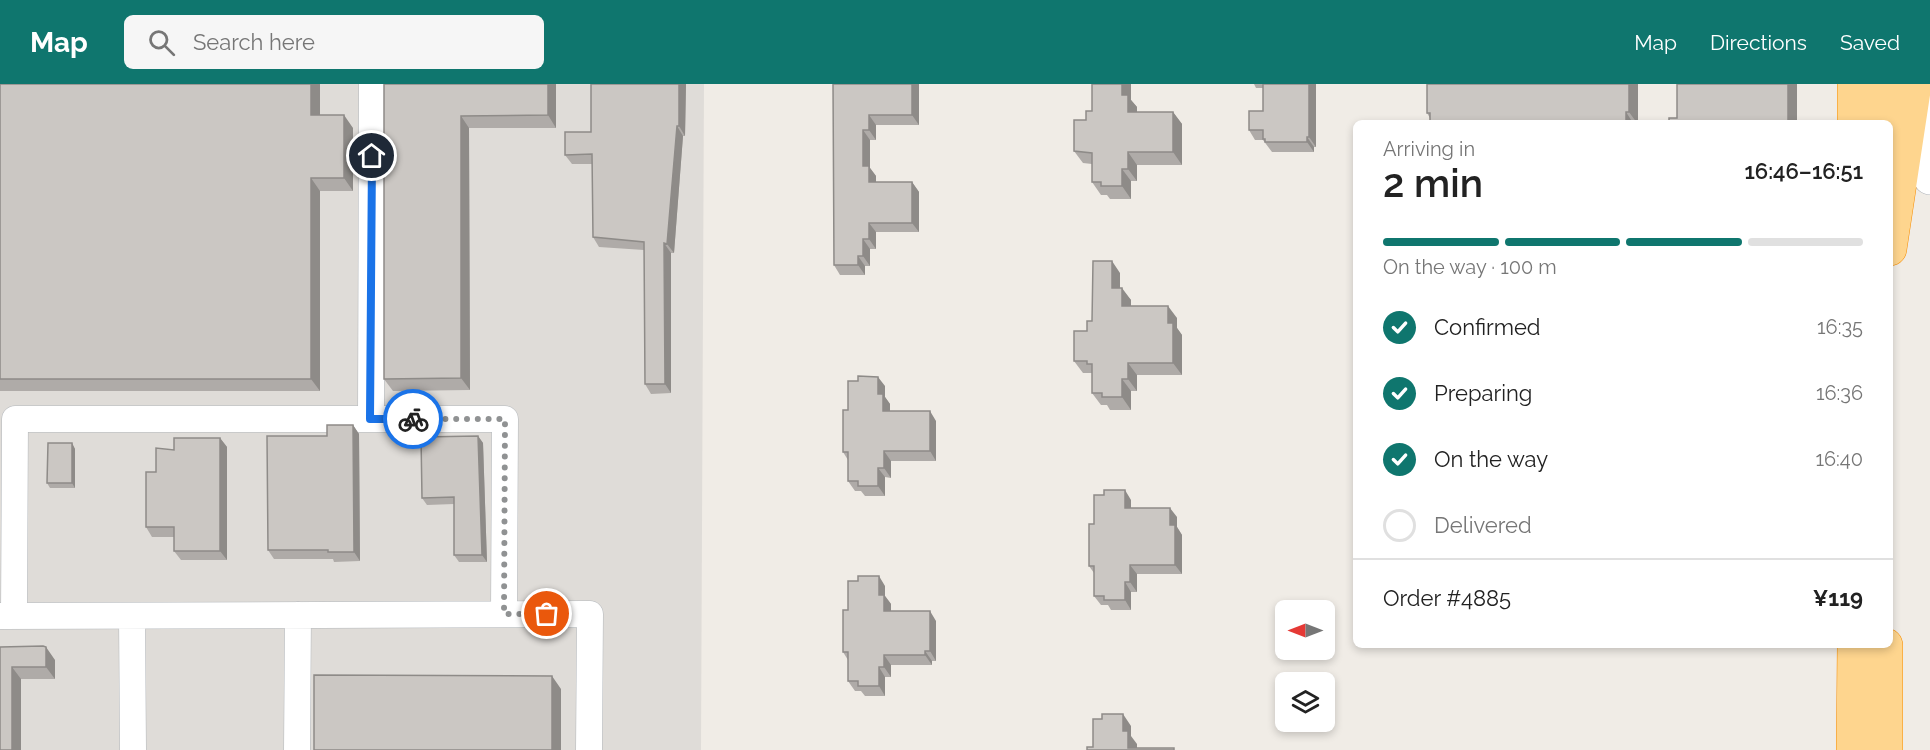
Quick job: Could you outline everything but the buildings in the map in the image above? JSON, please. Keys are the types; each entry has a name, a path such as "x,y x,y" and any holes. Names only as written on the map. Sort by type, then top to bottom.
{"highway":[{"path":"1854,84 1854,120"},
{"path":"1886,84 1886,120"},
{"path":"1893,228 1914,84"},
{"path":"1854,648 1854,750"},
{"path":"1886,648 1886,750"}],"main road":[{"path":"1929,84 1930,178"}],"street":[{"path":"370,419 372,84"},
{"path":"504,614 505,419 15,419 7,616 590,614 589,750"},
{"path":"297,750 298,615"},
{"path":"132,616 133,750"}],"shaded area":[{"path":"0,84 704,84 701,750 0,750"}],"way so far":[{"path":"413,419 505,419 504,614 547,614"}],"route":[{"path":"372,156 370,419 413,419"}]}
